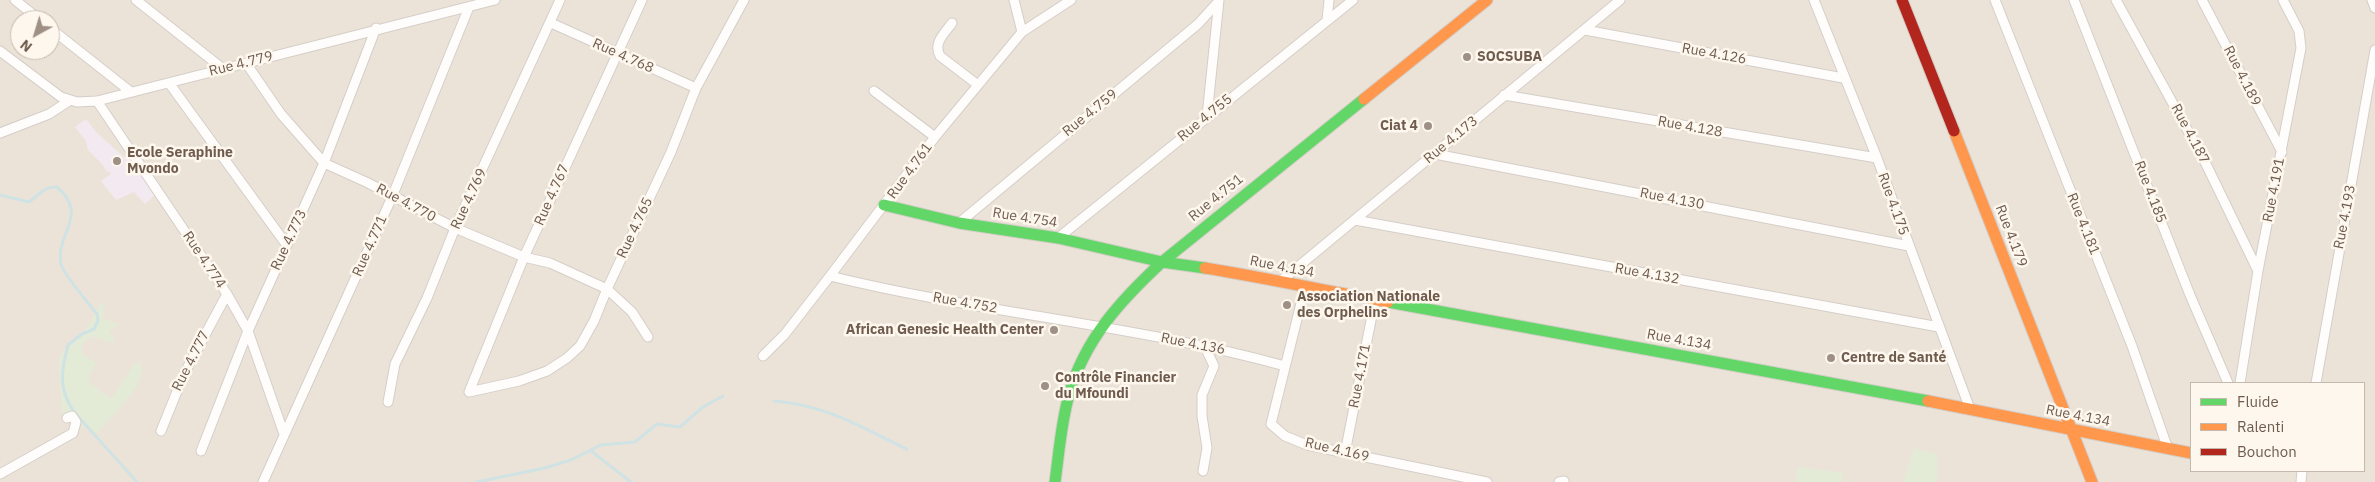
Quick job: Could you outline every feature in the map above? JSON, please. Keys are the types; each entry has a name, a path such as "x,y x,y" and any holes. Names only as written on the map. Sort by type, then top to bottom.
{"street":[{"path":"15,0 28,10"},
{"path":"136,0 222,68"},
{"name":"Rue 4.779","path":"69,101 97,101 376,28 495,0"},
{"name":"Rue 4.769","path":"388,402 395,364 427,298 455,228 560,0"},
{"name":"Rue 4.767","path":"469,392 524,257 642,0"},
{"name":"Rue 4.765","path":"469,392 547,371 567,358 580,346 604,300 607,289 671,152 696,88 744,0"},
{"path":"1014,0 1022,32"},
{"name":"Rue 4.761","path":"763,356 774,346 830,276 935,136 1022,32 1071,0"},
{"path":"1207,116 1219,0"},
{"name":"Rue 4.759","path":"959,223 1198,24 1219,0"},
{"path":"1327,20 1329,0"},
{"name":"Rue 4.755","path":"1058,238 1352,0"},
{"name":"Rue 4.751","path":"1054,482 1069,394 1091,343 1101,326 1130,291 1162,262 1487,0"},
{"name":"Rue 4.173","path":"1282,280 1620,0"},
{"name":"Rue 4.175","path":"1814,0 1843,78 1877,158 1970,409"},
{"name":"Rue 4.179","path":"1902,0 2074,431 2092,482"},
{"name":"Rue 4.181","path":"1995,0 2132,346 2168,449"},
{"name":"Rue 4.185","path":"2074,0 2190,295 2228,382"},
{"name":"Rue 4.187","path":"2116,0 2205,162 2258,272"},
{"name":"Rue 4.189","path":"2202,0 2282,152"},
{"name":"Rue 4.191","path":"2240,382 2258,272 2282,152 2301,39 2283,0"},
{"path":"2372,0 2375,8"},
{"name":"Rue 4.771","path":"263,482 392,197 469,7"},
{"name":"Rue 4.768","path":"551,23 696,88"},
{"path":"952,23 937,44 937,50 940,56 978,85"},
{"name":"Rue 4.773","path":"201,451 248,331 324,163 376,28"},
{"name":"Rue 4.126","path":"1585,30 1843,78"},
{"path":"60,36 131,92"},
{"name":"Rue 4.193","path":"2316,382 2375,50"},
{"path":"0,51 69,101 49,114 0,133"},
{"name":"Rue 4.770","path":"246,63 281,114 324,163 366,182 455,228 524,257 550,263 607,289 632,312 648,337"},
{"path":"169,83 286,244"},
{"path":"874,91 935,136"},
{"name":"Rue 4.128","path":"1504,95 1877,158"},
{"name":"Rue 4.774","path":"97,101 227,294 248,331 284,434"},
{"name":"Rue 4.130","path":"1435,154 1909,246"},
{"name":"Rue 4.754","path":"884,205 959,223 1058,238 1162,262"},
{"name":"Rue 4.132","path":"1355,220 1939,327"},
{"name":"Rue 4.134","path":"1162,262 1282,280 1304,287 1970,409 2190,453"},
{"name":"Rue 4.752","path":"830,276 968,304 1101,326"},
{"name":"Rue 4.169","path":"1304,287 1271,424 1284,436 1307,445 1487,482"},
{"name":"Rue 4.777","path":"160,431 184,374 227,294"},
{"name":"Rue 4.171","path":"1345,453 1374,300"},
{"name":"Rue 4.136","path":"1101,326 1231,351 1285,366"},
{"path":"1203,471 1207,448 1202,416 1202,395 1214,366 1205,347"},
{"path":"0,474 73,432 76,422 72,416 68,418"}],"shaded area":[{"path":"0,0 2375,0 2375,482 0,482"},
{"name":"Ecole Seraphine Mvondo","path":"86,119 96,132 125,158 129,154 157,193 145,204 134,192 116,200 101,181 111,174 109,171 107,172 88,150 86,141 75,127"}],"green space":[{"path":"101,302 104,306 103,319 120,325 109,331 116,344 92,336 82,344 82,353 96,364 88,379 90,383 111,398 135,363 140,362 142,370 140,379 128,399 98,432 94,433 62,413 59,362 65,349 88,327"},
{"path":"1914,448 1937,454 1937,482 1903,482"},
{"path":"1798,467 1844,473 1842,482 1795,482"}],"waterway":[{"path":"0,195 29,202 45,189 57,187 66,197 71,207 69,225 60,253 61,264 71,282 97,314 98,321 94,329 82,334 68,345 64,363 63,387 74,412 137,482"},
{"path":"477,482 545,468 571,460 601,445 635,442 657,424 680,427 703,407 723,396"},
{"path":"774,401 812,407 828,412 907,449"},
{"path":"591,451 631,482"}],"traffic: fast":[{"path":"1055,482 1060,438 1069,395 1084,356 1106,322 1132,291 1162,262 1364,99"},
{"path":"884,205 959,223 1058,238 1162,262 1205,268"},
{"path":"1388,302 1928,401"}],"traffic: slow":[{"path":"1364,99 1487,0"},
{"path":"1954,131 2092,482"},
{"path":"1205,268 1388,302"},
{"path":"1928,401 2190,453"}],"traffic: jam":[{"path":"1902,0 1954,131"}],"place":[{"name":"SOCSUBA","path":"1467,57"},
{"name":"Ciat 4","path":"1428,126"},
{"name":"Ecole Seraphine Mvondo","path":"117,161"},
{"name":"Association Nationale des Orphelins","path":"1287,305"},
{"name":"African Genesic Health Center","path":"1054,330"},
{"name":"Centre de Santé","path":"1831,358"},
{"name":"Contrôle Financier du Mfoundi","path":"1045,386"}]}
